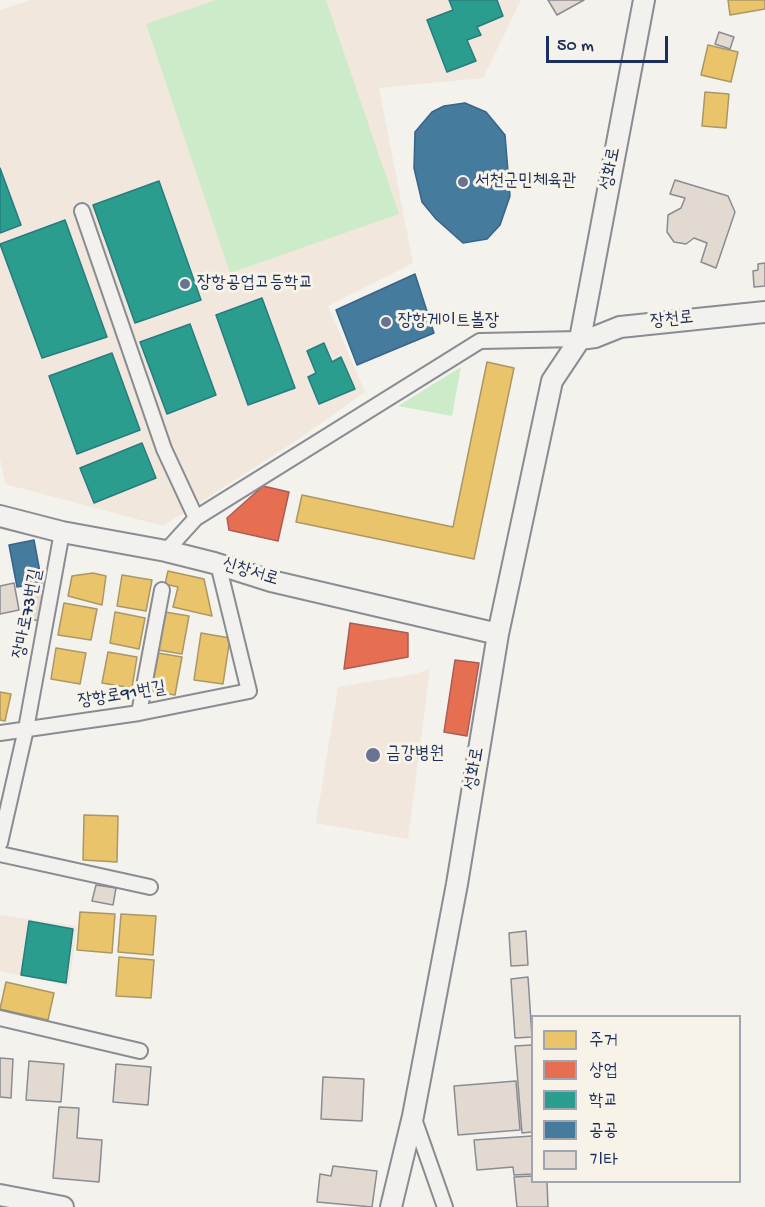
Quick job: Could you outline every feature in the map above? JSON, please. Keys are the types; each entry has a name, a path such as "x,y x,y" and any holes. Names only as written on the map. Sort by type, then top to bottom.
{"main road":[{"name":"성화로","path":"391,1207 413,1116 457,884 498,634 552,381 580,339 644,0"},
{"name":"장천로","path":"580,339 595,337 620,327 765,312"},
{"name":"신창서로","path":"0,516 62,532 166,551 271,581 498,634"},
{"path":"0,1195 63,1207"}],"street":[{"path":"82,211 164,449 196,518"},
{"path":"166,551 196,518 480,341 580,339"},
{"name":"장마로73번길","path":"0,843 26,729 62,532"},
{"name":"장항로91번길","path":"0,733 139,713 249,691 218,564"},
{"path":"139,713 162,590"},
{"path":"0,854 150,887"},
{"path":"0,1018 140,1051"},
{"path":"413,1116 445,1207"}],"shaded area":[{"name":"장항공업고등학교","path":"30,0 521,0 483,78 379,88 413,263 328,306 365,392 299,439 163,526 5,484 0,458 0,10"},
{"name":"금강병원","path":"430,669 408,839 316,823 338,687 415,674"},
{"path":"0,915 77,926 69,986 0,971"}],"green space":[{"path":"216,0 326,0 399,214 230,273 146,24"},
{"path":"461,367 452,416 398,406"}],"building: 주거":[{"path":"728,0 765,0 765,9 730,15"},
{"path":"708,45 738,52 731,82 701,75"},
{"path":"705,92 729,94 726,128 702,126"},
{"path":"487,362 514,368 474,559 296,522 302,495 453,527"},
{"path":"168,571 204,579 212,616 173,607 178,587 165,584"},
{"path":"93,573 106,576 102,605 68,596 72,576"},
{"path":"122,575 152,580 146,611 117,606"},
{"path":"64,603 97,609 91,640 58,635"},
{"path":"115,612 145,618 139,649 110,643"},
{"path":"165,612 189,616 182,654 158,650"},
{"path":"201,633 230,638 223,684 194,680"},
{"path":"56,648 86,653 80,684 51,679"},
{"path":"108,652 137,657 132,688 102,683"},
{"path":"158,653 182,657 175,695 151,691"},
{"path":"0,692 11,694 5,721 0,720"},
{"path":"84,815 118,816 117,862 83,860"},
{"path":"80,912 115,914 112,953 77,950"},
{"path":"121,914 156,916 153,955 118,952"},
{"path":"119,957 154,960 151,998 116,996"},
{"path":"6,982 54,993 48,1020 0,1009"}],"building: 상업":[{"path":"263,486 289,492 278,541 229,530 227,518"},
{"path":"350,623 408,633 408,657 344,669"},
{"path":"455,660 479,663 467,736 444,732"}],"building: 학교":[{"path":"449,0 497,0 503,16 477,27 481,35 467,40 476,61 447,72 427,20 453,10"},
{"path":"0,168 21,225 0,233"},
{"path":"159,181 201,300 135,323 93,205"},
{"path":"65,220 107,337 42,358 0,244"},
{"path":"262,298 295,388 248,405 216,315"},
{"path":"190,324 216,395 167,414 140,342"},
{"path":"324,343 332,362 341,357 355,389 319,404 308,377 316,373 307,351"},
{"path":"112,353 140,430 77,454 49,376"},
{"path":"142,443 156,478 94,503 80,468"},
{"path":"29,921 73,929 66,983 21,975"}],"building: 공공":[{"name":"서천군민체육관","path":"465,103 486,112 505,135 510,196 500,225 487,239 463,243 436,219 422,202 414,168 415,132 432,112 444,106"},
{"name":"장항게이트볼장","path":"415,274 434,333 357,365 336,310"},
{"path":"34,540 42,583 17,587 9,545"}],"building: 기타":[{"path":"548,0 584,0 557,15"},
{"path":"719,32 734,37 730,49 715,44"},
{"path":"675,180 728,196 735,212 716,268 701,262 707,243 694,238 686,244 674,242 667,232 668,215 681,208 685,198 670,194"},
{"path":"765,263 765,286 754,287 753,271 758,270 758,264"},
{"path":"14,583 19,610 0,614 0,586"},
{"path":"33,589 46,592 39,621 27,618"},
{"path":"96,885 116,888 113,905 92,901"},
{"path":"526,931 528,965 511,966 509,933"},
{"path":"528,977 531,1037 515,1038 511,979"},
{"path":"531,1045 531,1132 522,1133 515,1046"},
{"path":"0,1058 13,1059 11,1098 0,1097"},
{"path":"29,1061 64,1064 61,1102 26,1100"},
{"path":"116,1064 151,1067 148,1105 113,1102"},
{"path":"323,1077 364,1079 362,1121 321,1119"},
{"path":"516,1081 520,1130 458,1135 454,1086"},
{"path":"59,1107 79,1108 77,1138 102,1140 99,1182 53,1178"},
{"path":"531,1136 531,1174 514,1175 513,1167 477,1170 474,1140"},
{"path":"333,1166 377,1171 372,1207 317,1202 320,1174 331,1176"},
{"path":"531,1176 531,1183 547,1183 548,1207 517,1207 514,1177"}],"place":[{"name":"서천군민체육관","path":"463,182"},
{"name":"장항공업고등학교","path":"185,284"},
{"name":"장항게이트볼장","path":"386,322"},
{"name":"금강병원","path":"373,755"}]}
